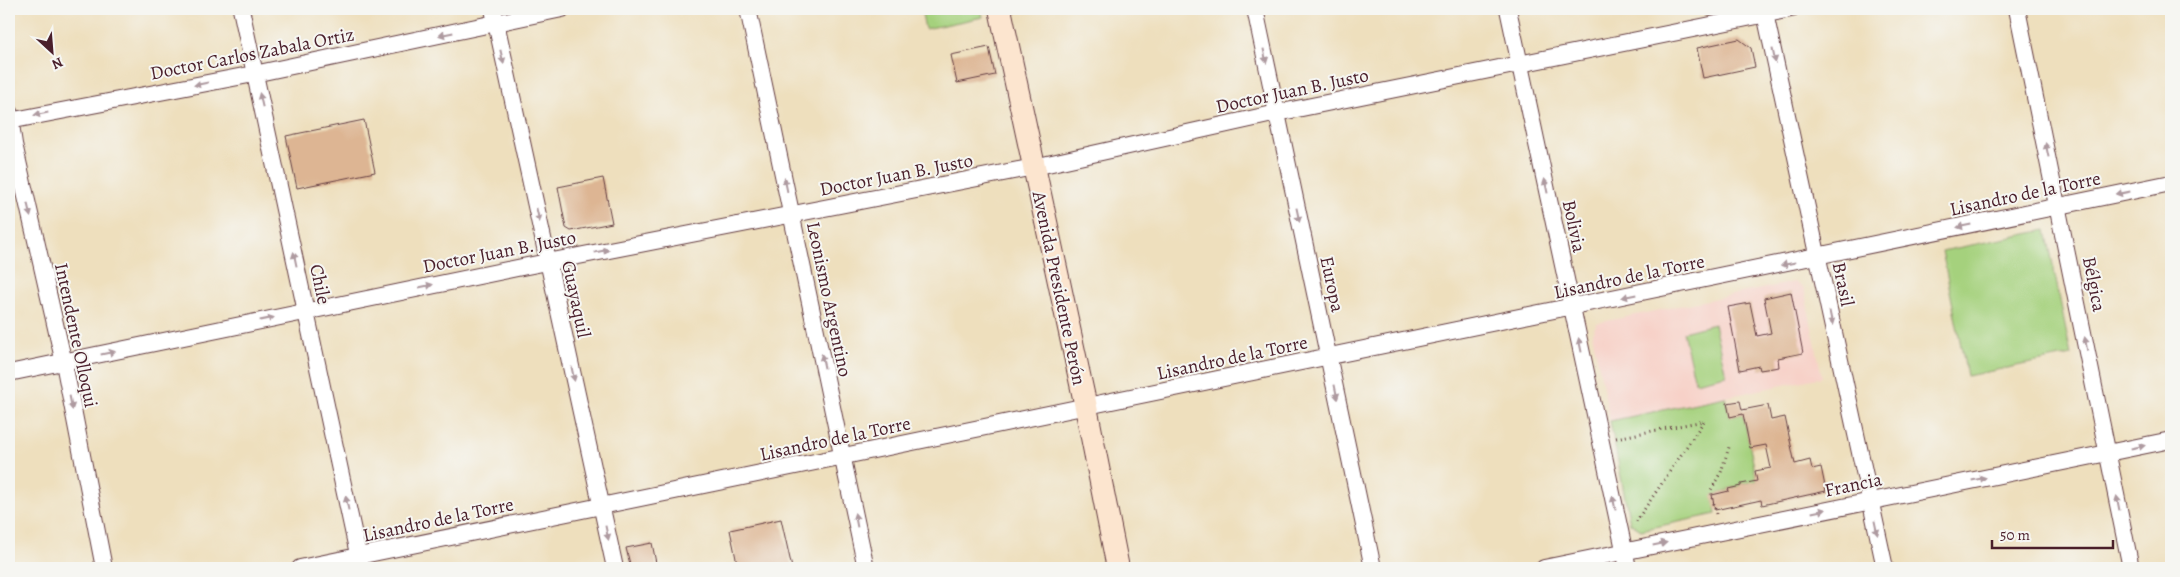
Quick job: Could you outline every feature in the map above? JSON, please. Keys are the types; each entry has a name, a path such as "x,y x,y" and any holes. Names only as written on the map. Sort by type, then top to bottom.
{"main road":[{"name":"Avenida Presidente Perón","path":"1000,9 1086,407 1118,568"}],"street":[{"name":"Chile","path":"241,9 360,562"},
{"name":"Doctor Carlos Zabala Ortiz","path":"9,117 254,74 494,16 562,9"},
{"name":"Leonismo Argentino","path":"748,9 866,568"},
{"name":"Europa","path":"1255,9 1373,568"},
{"name":"Bolivia","path":"1508,9 1628,568"},
{"name":"Doctor Juan B. Justo","path":"9,373 549,261 1034,167 1277,113 1520,64 1764,11 1791,9"},
{"name":"Bélgica","path":"2017,9 2059,205 2132,568"},
{"name":"Brasil","path":"1764,11 1885,568"},
{"name":"Guayaquil","path":"494,16 615,568"},
{"name":"Intendente Olloqui","path":"9,117 64,363 104,568"},
{"name":"Lisandro de la Torre","path":"300,568 360,562 601,506 1818,258 2059,205 2171,183"},
{"name":"Francia","path":"1544,568 2171,440"}],"path":[{"path":"1613,438 1704,420 1633,526"},
{"path":"1716,514 1711,490 1721,472 1730,444"}],"shaded area":[{"path":"1794,282 1804,288 1822,377 1610,421 1592,333 1597,323"}],"green space":[{"path":"921,9 981,9 983,17 925,29"},
{"path":"2046,230 2071,355 1967,376 1942,251"},
{"path":"1714,324 1726,375 1695,382 1683,332"},
{"path":"1725,397 1730,417 1743,414 1757,481 1741,484 1741,486 1728,489 1729,491 1713,495 1716,514 1641,530 1630,523 1610,421"}],"building":[{"path":"1739,39 1751,48 1755,67 1703,78 1697,48"},
{"path":"989,47 995,75 957,83 951,55"},
{"path":"364,120 375,172 297,188 286,136"},
{"path":"603,178 612,223 571,231 566,228 558,187"},
{"path":"1791,292 1803,353 1778,358 1779,367 1760,370 1759,366 1740,370 1728,307 1750,303 1757,336 1771,333 1764,298"},
{"path":"1740,401 1742,410 1768,405 1771,420 1785,417 1795,464 1810,460 1812,469 1821,467 1826,491 1762,505 1761,500 1715,510 1712,495 1729,491 1728,489 1741,486 1741,484 1757,481 1755,471 1771,468 1766,445 1750,448 1743,414 1730,417 1727,403"},
{"path":"781,519 792,568 738,568 730,530"},
{"path":"652,543 657,568 631,568 626,548"}]}
